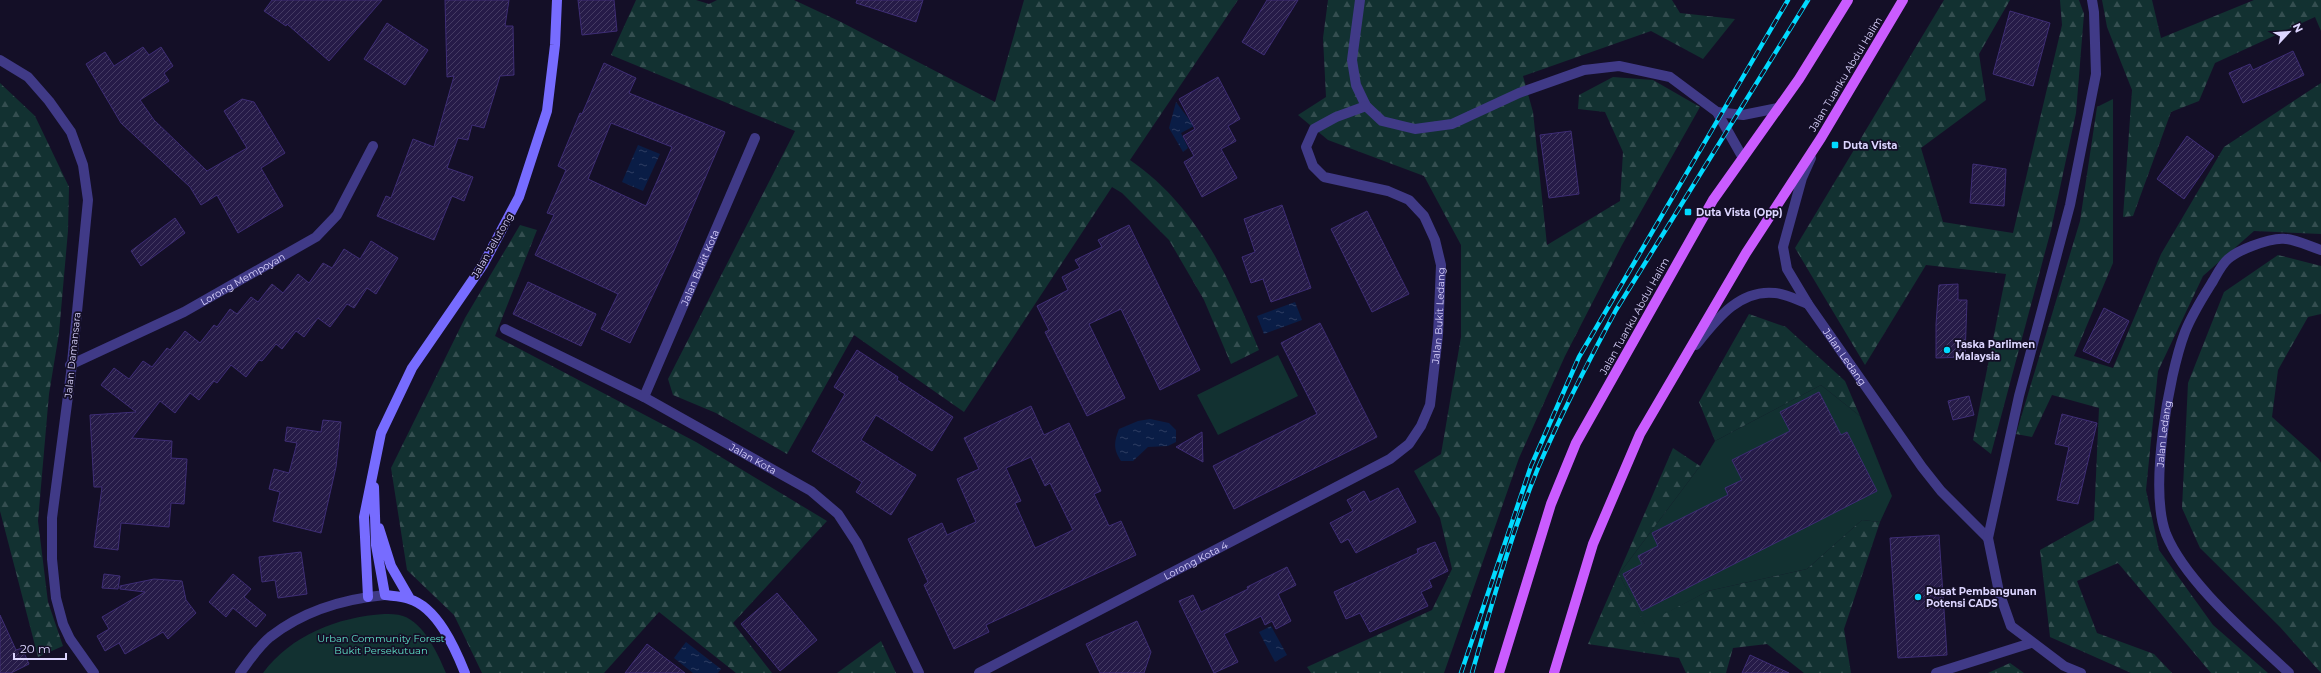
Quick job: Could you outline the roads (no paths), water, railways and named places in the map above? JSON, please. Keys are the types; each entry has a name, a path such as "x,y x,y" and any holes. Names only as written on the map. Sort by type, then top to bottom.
{"main road":[{"name":"Jalan Tuanku Abdul Halim","path":"1499,673 1551,504 1576,443 1713,200 1799,79 1848,0"},
{"name":"Jalan Tuanku Abdul Halim","path":"1554,673 1593,544 1640,434 1678,366 1746,254 1821,138 1903,0"}],"street":[{"name":"Jalan Jelutong","path":"368,597 364,517 381,433 412,368 487,259 519,197 547,111 556,45 557,0"},
{"path":"1360,0 1352,60 1356,85 1366,106 1382,121 1415,129 1452,124 1519,93 1584,70 1619,66 1670,77 1717,112 1743,158"},
{"path":"2081,673 2064,666 2011,626 1999,592 1988,538 2017,403 2070,205 2096,74 2094,12 2092,0"},
{"name":"Jalan Damansara","path":"0,60 28,77 49,101 71,132 83,165 88,200 70,365 71,373 52,518 52,559 56,598 63,624 70,639 94,673"},
{"name":"Jalan Bukit Ledang","path":"1366,106 1336,117 1314,129 1306,146 1312,166 1324,178 1388,191 1409,200 1424,216 1435,240 1441,265 1438,335 1430,406 1421,426 1409,444"},
{"path":"1717,112 1743,115 1778,108"},
{"name":"Jalan Bukit Kota","path":"644,397 755,138"},
{"name":"Jalan Ledang","path":"1821,138 1802,178 1783,247 1787,269 1808,304 1922,467 1941,491 1988,538"},
{"name":"Lorong Mempoyan","path":"70,365 184,312 316,237 337,215 373,146"},
{"name":"Jalan Ledang","path":"2290,673 2206,592 2174,552 2166,532 2160,502 2160,472 2164,425 2176,365 2186,331 2201,299 2228,259 2241,250 2268,239 2282,237 2321,250"},
{"path":"1678,366 1723,311 1748,297 1764,292 1777,293 1808,304"},
{"name":"Jalan Kota","path":"505,329 644,397 811,491 838,514 857,543 919,673"},
{"name":"Lorong Kota 4","path":"979,673 1390,459 1409,444"},
{"name":"Jalan Jelutong","path":"374,471 376,545 385,595"},
{"path":"375,516 391,566 410,599"},
{"path":"240,673 269,638 284,627 314,611 345,601 385,595 410,599 427,610 445,632 465,673"},
{"path":"1936,673 2031,642"}],"water":[{"path":"1176,102 1194,126 1181,133 1188,148 1183,152 1169,128"},
{"path":"638,145 660,154 643,191 622,182"},
{"path":"1295,302 1302,320 1264,334 1257,316"},
{"path":"1150,419 1169,423 1176,430 1176,442 1168,446 1148,447 1133,461 1121,461 1115,445 1119,429 1138,421"},
{"path":"1271,626 1287,655 1275,662 1259,632"},
{"path":"686,642 721,669 718,673 693,673 674,658"}],"railway":[{"path":"1461,673 1531,466 1579,357 1788,0"},
{"path":"1472,673 1502,569 1528,493 1575,388 1616,310 1808,0"}],"place":[{"name":"Duta Vista","path":"1835,145"},
{"name":"Duta Vista (Opp)","path":"1688,212"},
{"name":"Taska Parlimen Malaysia","path":"1947,350"},
{"name":"Pusat Pembangunan Potensi CADS","path":"1918,597"}],"park label":[{"name":"Urban Community Forest Bukit Persekutuan","path":"381,644"}]}
